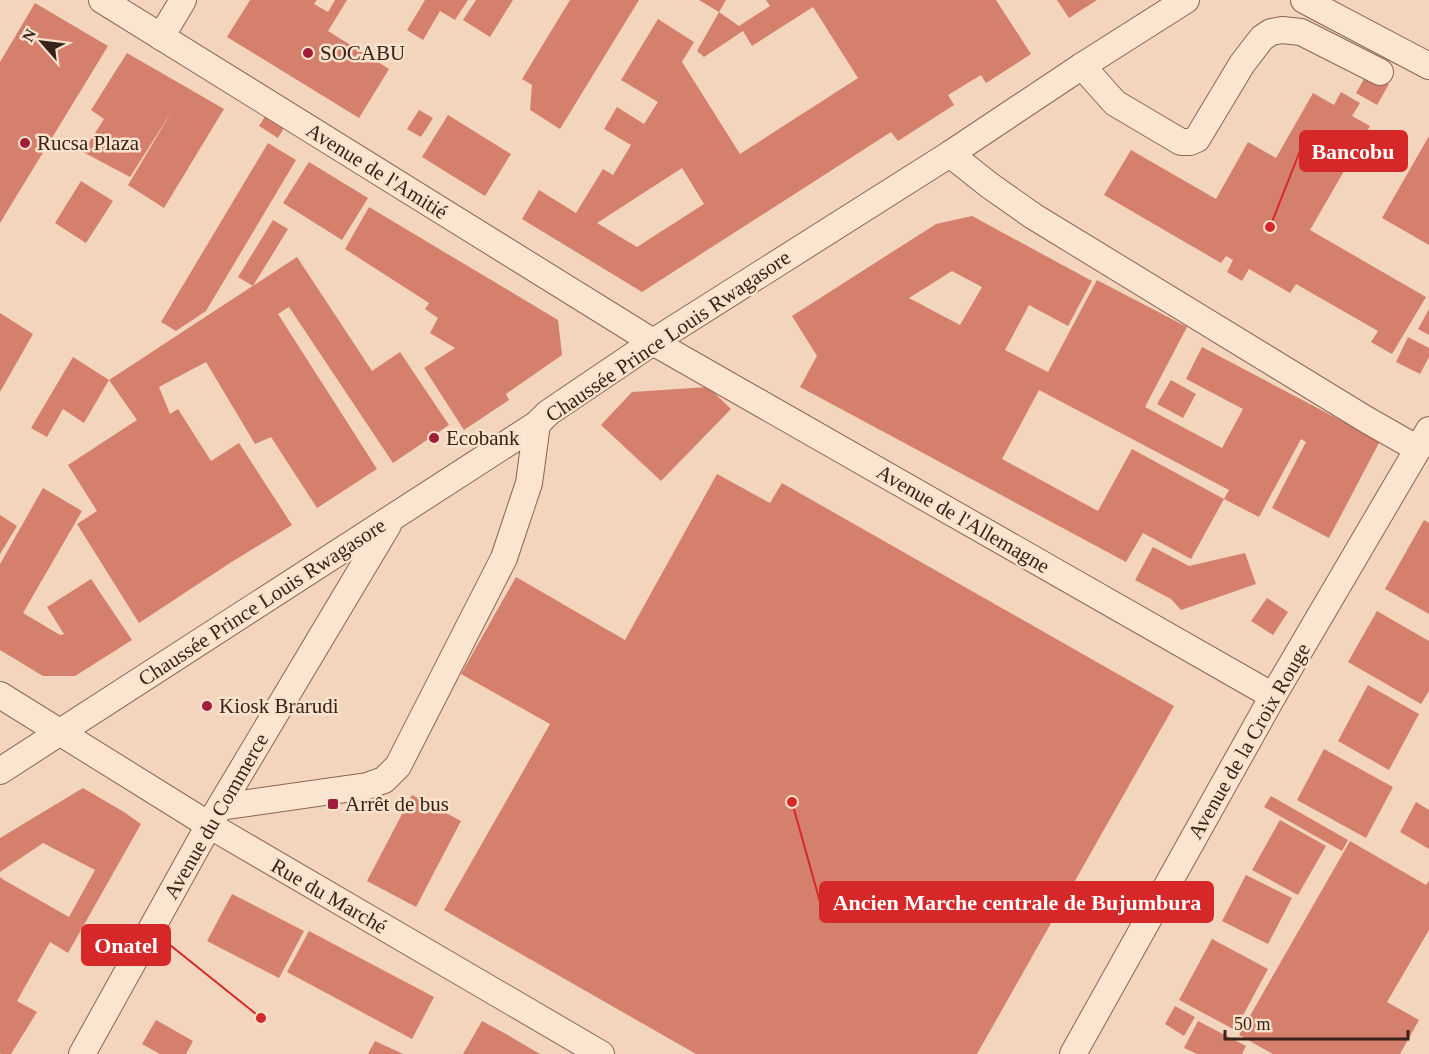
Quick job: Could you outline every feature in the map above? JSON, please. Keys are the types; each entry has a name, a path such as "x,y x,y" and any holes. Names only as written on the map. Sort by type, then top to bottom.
{"street":[{"name":"Avenue de l'Amitié","path":"102,0 653,342"},
{"path":"161,37 183,0"},
{"name":"Chaussée Prince Louis Rwagasore","path":"0,771 537,424 548,413 653,342 950,154 1186,0"},
{"path":"1304,0 1429,66"},
{"path":"1082,66 1115,103 1181,141 1190,142 1197,139 1242,64 1262,38 1272,32 1281,30 1301,32 1380,72"},
{"path":"950,154 1033,216 1367,420 1424,440"},
{"name":"Avenue de l'Allemagne","path":"653,342 1273,696"},
{"path":"214,816 367,786 384,780 398,766 504,558 529,483 537,424"},
{"name":"Avenue de la Croix Rouge","path":"1080,1052 1273,696 1424,440"},
{"name":"Avenue du Commerce","path":"82,1054 214,816 392,519"},
{"name":"Rue du Marché","path":"0,695 60,732 214,816 602,1054"}],"building":[{"name":"SOCABU","path":"250,0 317,0 314,4 328,12 335,0 347,0 328,31 389,69 359,118 227,37"},
{"name":"SOCABU","path":"425,0 468,0 455,20 440,11 423,40 407,30"},
{"path":"476,0 513,0 490,37 463,20"},
{"path":"570,0 639,0 560,129 530,110 532,85 522,79"},
{"path":"699,0 726,0 719,12"},
{"path":"766,0 996,0 1031,54 986,83 981,75 948,95 954,105 898,141 891,132 642,292 522,219 539,190 576,213 603,169 613,175 631,145 604,129 617,107 644,124 658,102 621,80 658,19 694,42 682,62 740,154 858,78 813,7 752,46 743,31 704,57 697,51 719,12 739,26 770,6","holes":["682,168 704,204 637,247 597,223"]},
{"path":"1057,0 1097,0 1069,18"},
{"name":"Rucsa Plaza","path":"35,3 108,46 0,223 0,62"},
{"path":"127,53 224,109 164,208 128,185 172,111 130,177 83,152 104,119 91,110"},
{"path":"1368,72 1389,84 1377,105 1356,93"},
{"path":"1341,92 1360,103 1352,116 1370,126 1310,230 1426,297 1392,354 1371,342 1378,331 1296,284 1290,293 1249,269 1242,281 1227,272 1233,260 1226,256 1221,263 1104,195 1131,150 1216,199 1248,142 1276,158 1313,93 1334,105"},
{"path":"419,110 433,118 421,137 407,129"},
{"path":"266,115 285,126 278,138 259,126"},
{"path":"448,115 511,154 485,196 422,157"},
{"path":"1429,136 1429,245 1382,218"},
{"path":"268,143 296,160 206,311 176,331 161,322"},
{"path":"309,162 368,198 342,240 283,203"},
{"path":"81,181 113,201 86,243 55,223"},
{"path":"369,207 558,320 562,355 506,394 509,400 464,430 424,368 455,348 430,333 438,318 425,309 429,303 345,249"},
{"path":"972,216 1092,281 1068,326 1029,305 1005,350 1048,372 1097,280 1187,327 1145,407 1222,448 1243,409 1186,379 1202,347 1380,441 1329,538 1272,508 1306,442 1301,439 1259,517 1224,499 1191,559 1143,533 1126,562 800,387 817,356 792,316 936,224","holes":["952,271 982,287 960,325 909,298","1039,390 1229,490 1224,499 1132,449 1098,511 1002,459"]},
{"path":"273,220 288,229 253,286 238,277"},
{"path":"297,257 372,371 400,352 449,425 393,463 289,307 278,314 377,469 317,508 271,437 255,444 206,362 159,387 170,414 178,409 211,461 239,443 292,525 139,623 77,524 97,511 68,465 137,420 109,380"},
{"path":"1429,309 1429,335 1418,329"},
{"path":"0,313 33,334 0,392"},
{"path":"1408,337 1429,348 1429,357 1420,374 1396,362"},
{"path":"73,357 109,380 84,423 63,409 47,437 31,428"},
{"path":"1171,380 1196,394 1183,418 1157,404"},
{"path":"708,387 731,409 661,481 601,425 632,392"},
{"path":"717,474 770,503 782,483 1174,706 977,1054 696,1054 444,910 550,724 461,674 516,577 625,640"},
{"path":"43,488 82,511 23,613 60,635 64,634 47,607 91,579 132,640 75,676 43,676 0,650 0,564"},
{"path":"0,515 17,526 0,554"},
{"path":"1424,520 1429,523 1429,614 1385,589"},
{"path":"1153,547 1189,566 1245,553 1256,584 1181,610 1171,599 1135,580"},
{"path":"1267,598 1288,612 1273,635 1251,621"},
{"path":"1377,611 1429,641 1429,691 1421,704 1348,662"},
{"path":"1368,685 1419,714 1389,770 1338,741"},
{"path":"1324,749 1393,787 1366,838 1297,800"},
{"path":"83,788 141,824 68,953 50,942 17,1001 37,1012 11,1054 1,1054 0,877 69,917 95,870 43,843 0,872 0,838"},
{"path":"412,795 461,821 416,907 367,881"},
{"path":"1271,796 1348,840 1342,851 1264,807"},
{"path":"1416,802 1429,810 1429,849 1400,832"},
{"path":"1280,820 1326,846 1298,895 1252,870"},
{"path":"1350,841 1426,885 1429,881 1429,930 1387,1002 1419,1020 1400,1054 1273,1054 1239,1035"},
{"path":"1246,875 1292,898 1268,944 1222,921"},
{"path":"232,894 304,931 279,978 207,941"},
{"path":"309,931 434,997 412,1039 287,972"},
{"path":"1212,939 1268,969 1235,1030 1179,1000"},
{"path":"1175,1006 1195,1017 1184,1036 1165,1024"},
{"path":"156,1020 193,1041 186,1054 160,1054 142,1044"},
{"path":"482,1021 506,1034 540,1054 463,1054"},
{"path":"1198,1021 1246,1046 1242,1054 1197,1054 1184,1048"},
{"path":"375,1041 403,1054 368,1054"}],"place":[{"name":"SOCABU","path":"308,53"},
{"name":"Rucsa Plaza","path":"25,143"},
{"name":"Bancobu","path":"1270,227"},
{"name":"Ecobank","path":"434,438"},
{"name":"Kiosk Brarudi","path":"207,706"},
{"name":"Ancien Marche centrale de Bujumbura","path":"792,802"},
{"name":"Arrêt de bus","path":"333,804"},
{"name":"Onatel","path":"261,1018"}]}
